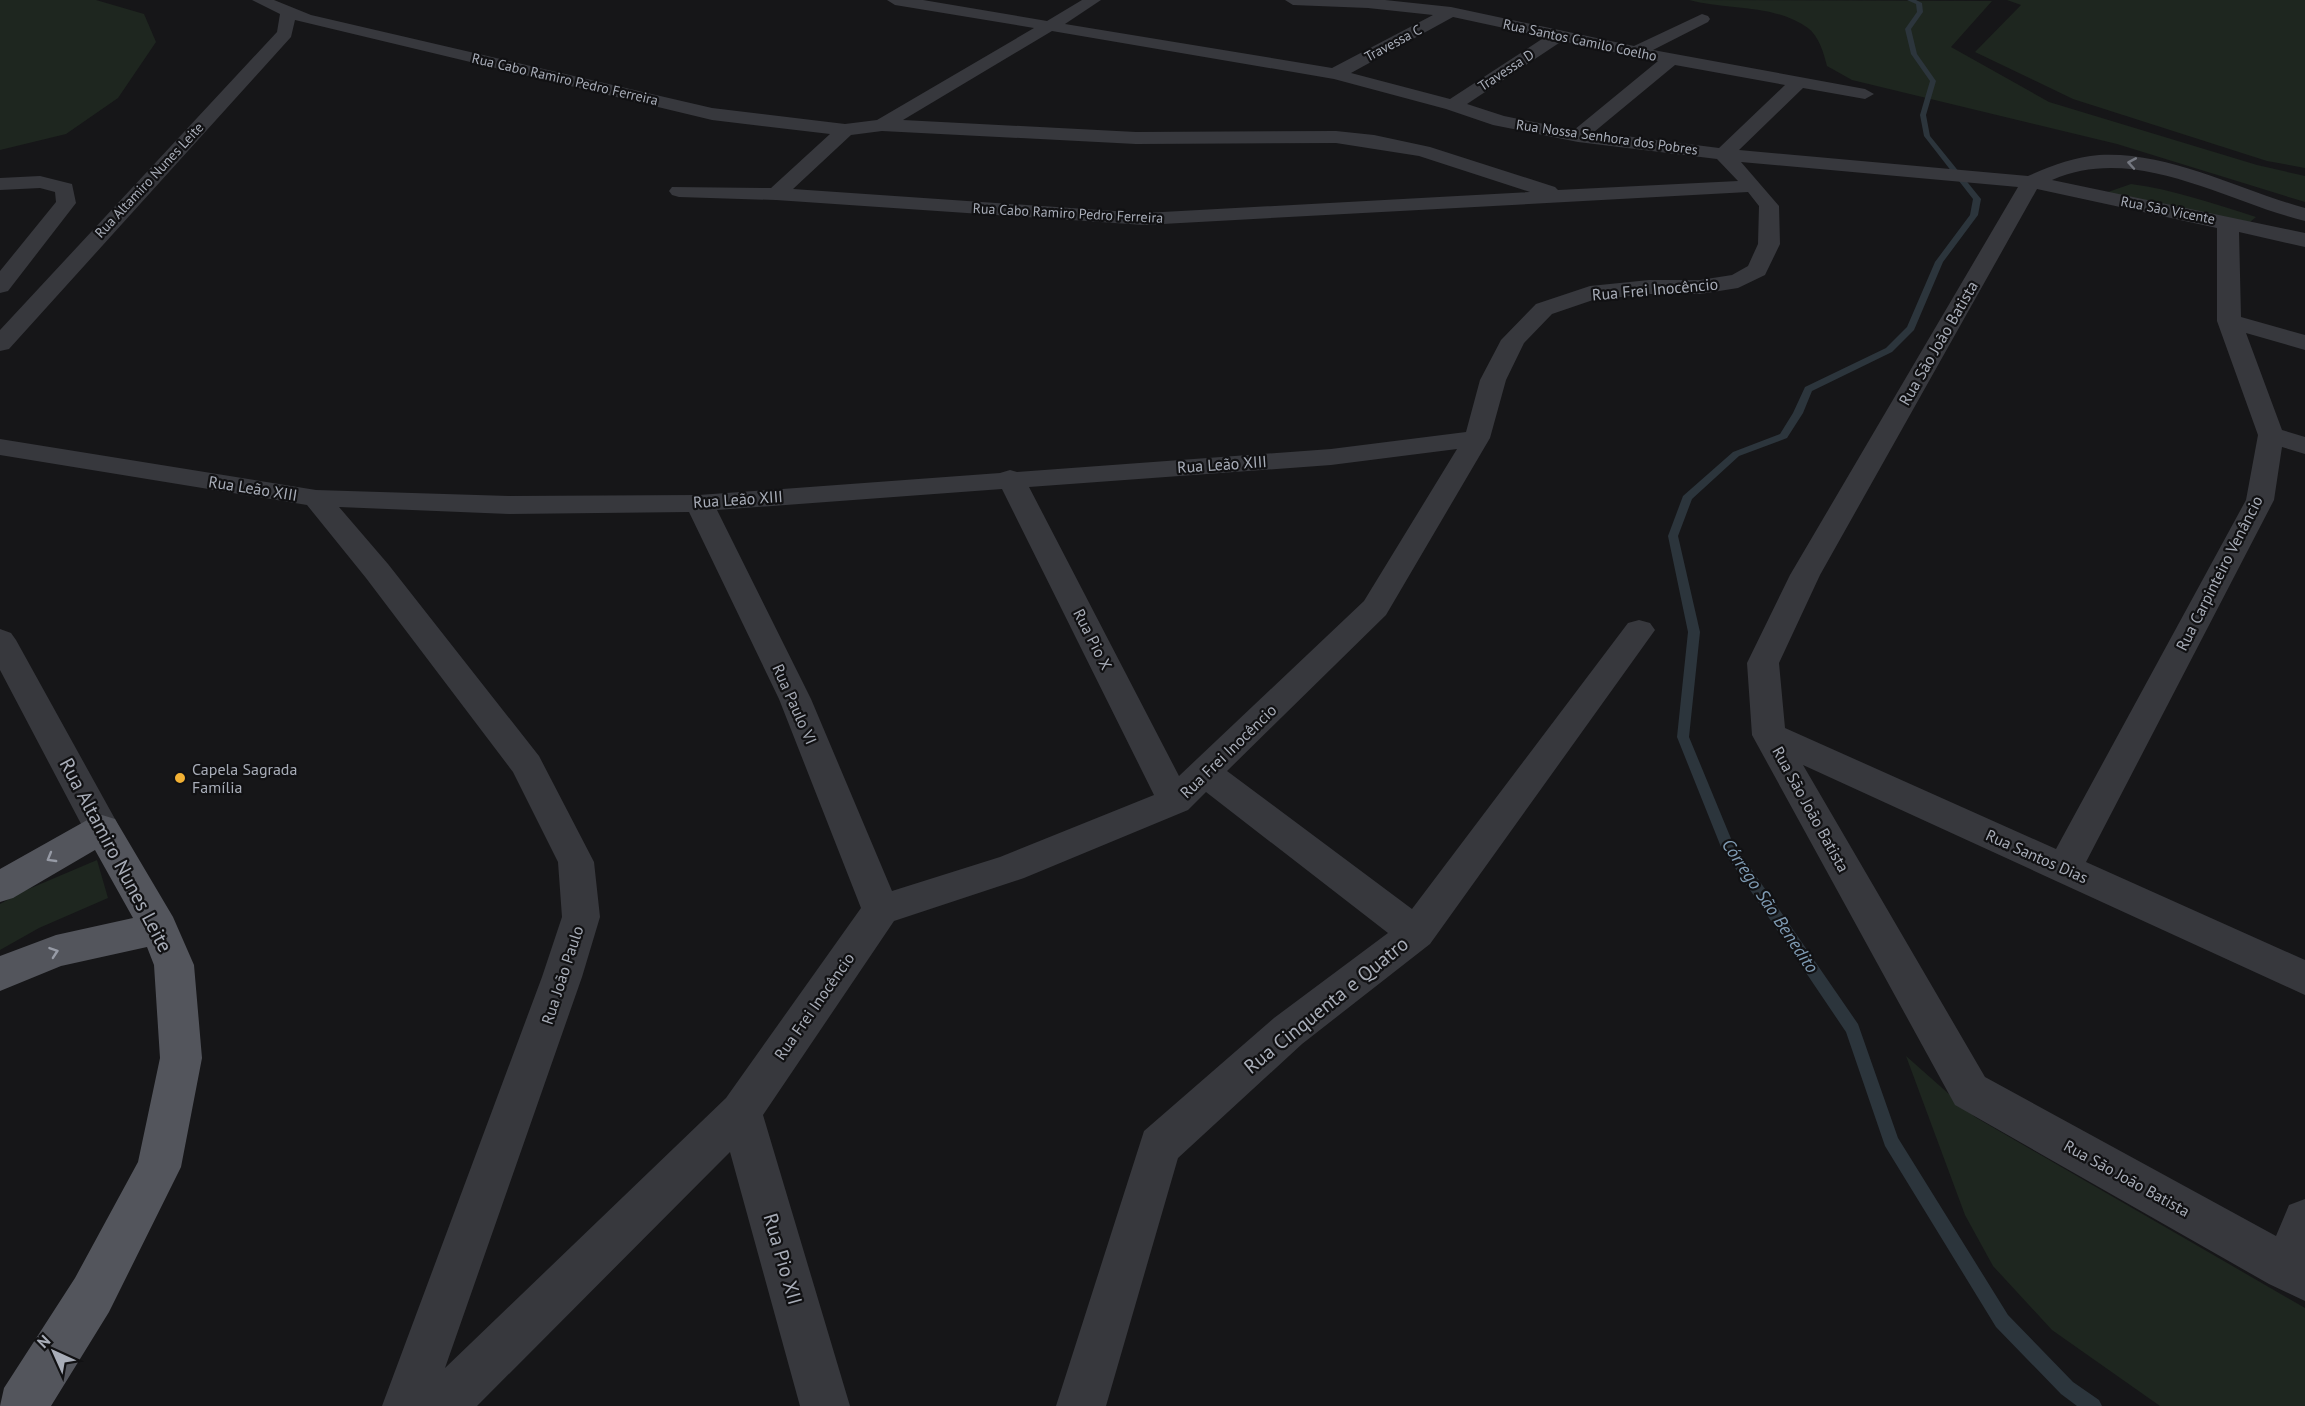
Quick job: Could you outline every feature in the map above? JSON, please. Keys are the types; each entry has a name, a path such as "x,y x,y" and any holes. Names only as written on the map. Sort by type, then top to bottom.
{"main road":[{"path":"0,887 102,829"},
{"name":"Rua Altamiro Nunes Leite","path":"22,1406 92,1295 159,1167 181,1058 174,965 159,928 102,829"},
{"path":"0,974 56,951 159,928"}],"street":[{"name":"Rua Cabo Ramiro Pedro Ferreira","path":"260,0 288,12 712,114 845,130 882,125 1136,138 1336,137 1374,141 1474,165 1561,195"},
{"name":"Rua Nossa Senhora dos Pobres","path":"896,0 1335,74 1453,105 1500,121 1578,136 1723,154 2031,182"},
{"name":"Rua Cabo Ramiro Pedro Ferreira","path":"882,125 1093,0"},
{"name":"Rua Santos Camilo Coelho","path":"1293,0 1368,3 1451,12 1635,52 1865,93"},
{"name":"Rua Altamiro Nunes Leite","path":"0,344 285,33 288,12"},
{"name":"Travessa C","path":"1335,74 1451,12"},
{"path":"1635,52 1702,19"},
{"name":"Travessa D","path":"1453,105 1560,35"},
{"path":"1578,136 1671,59"},
{"path":"1723,154 1798,82"},
{"path":"776,194 845,130"},
{"name":"Rua Frei Inocêncio","path":"442,1406 741,1112 881,910 1011,868 1175,801 1206,774 1375,608 1477,438 1493,380 1513,340 1544,309 1590,293 1649,287 1700,287 1738,281 1757,270 1769,244 1769,206 1754,186 1723,154"},
{"path":"2031,182 2051,170 2073,163 2117,160 2190,177 2268,206"},
{"path":"2083,193 2124,178 2178,185 2305,215"},
{"path":"0,184 40,182 65,188 66,202 0,286"},
{"name":"Rua São Vicente","path":"2031,182 2305,240"},
{"name":"Rua São João Batista","path":"2031,182 1805,575 1767,654 1763,663 1769,735 1970,1091 2295,1272"},
{"name":"Rua Cabo Ramiro Pedro Ferreira","path":"679,191 776,194 1144,219 1754,186"},
{"name":"Rua Carpinteiro Venâncio","path":"2064,868 2260,500 2271,435 2229,321 2228,222"},
{"path":"2229,321 2305,343"},
{"path":"2271,435 2305,446"},
{"name":"Rua Leão XIII","path":"0,447 316,498 509,505 699,502 1010,478 1331,457 1477,438"},
{"name":"Rua Pio X","path":"1010,478 1175,801"},
{"name":"Rua João Paulo","path":"316,498 377,571 527,765 576,862 581,917 562,977 407,1406"},
{"name":"Rua Paulo VI","path":"699,502 795,699 881,910"},
{"name":"Rua Cinquenta e Quatro","path":"1081,1406 1159,1146 1288,1031 1416,933 1638,630"},
{"name":"Rua Altamiro Nunes Leite","path":"0,640 102,829"},
{"name":"Rua Santos Dias","path":"1769,735 2305,978"},
{"path":"1206,774 1416,933"},
{"name":"Rua Pio XII","path":"741,1112 825,1406"},
{"path":"2295,1272 2305,1221"}],"shaded area":[{"path":"0,0 96,0 144,14 156,42 118,98 66,134 0,150"},
{"path":"1689,0 1992,1 1951,47 2049,102 2257,165 2305,176 2305,202 2117,144 1852,80 1827,66 1818,40 1808,28 1795,20 1766,11"},
{"path":"2007,0 2305,0 2305,168 2267,161 2073,99 1975,52 2021,5"},
{"path":"2131,184 2210,202 2256,217 2250,222 2105,193"},
{"path":"97,860 108,898 39,928 0,950 0,904 24,891"},
{"path":"1906,1056 1975,1117 2305,1308 2305,1406 2160,1406 2052,1330 1993,1266 1965,1215"}],"waterway":[{"name":"Córrego São Benedito","path":"1910,0 1919,3 1920,12 1908,29 1914,54 1933,81 1923,115 1927,136 1977,199 1974,215 1939,262 1911,328 1889,350 1808,389 1798,413 1784,436 1736,454 1687,498 1673,536 1694,632 1683,737 1726,843 1853,1029 1891,1141 2002,1321 2067,1388 2093,1406"}],"place":[{"name":"Capela Sagrada Família","path":"180,778"}]}
